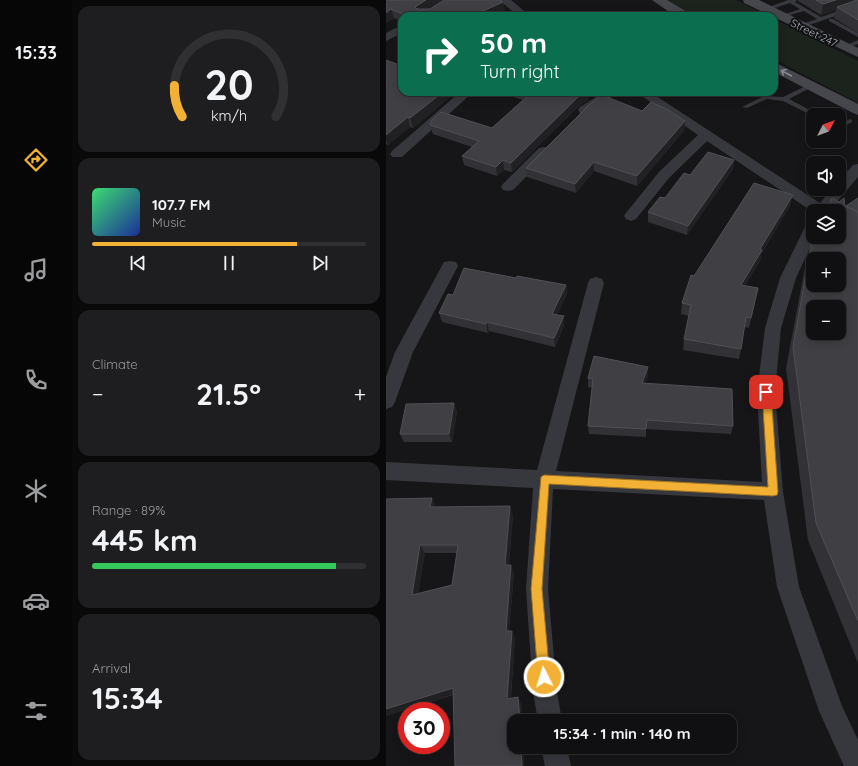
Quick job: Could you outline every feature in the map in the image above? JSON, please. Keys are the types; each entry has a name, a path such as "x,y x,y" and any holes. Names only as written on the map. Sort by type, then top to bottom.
{"street":[{"path":"504,0 520,12"},
{"path":"658,0 678,12"},
{"name":"Street 247","path":"762,4 774,12"},
{"name":"Street 247","path":"778,14 858,53"},
{"path":"386,38 398,30"},
{"path":"778,68 810,86 854,116"},
{"path":"397,154 462,96"},
{"path":"573,121 584,110 607,96"},
{"path":"648,96 810,204"},
{"path":"631,216 664,175 705,135"},
{"path":"508,187 551,143"},
{"path":"827,204 858,168"},
{"path":"806,240 788,278 773,328 766,392 773,492 788,586 831,711 858,766"},
{"path":"386,402 404,352 450,266"},
{"path":"549,714 545,692 537,589 544,480 596,284"},
{"path":"386,472 773,492"},
{"path":"555,754 558,766"}],"lane":[{"path":"762,4 792,1 821,19"},
{"path":"804,28 821,19 858,6"},
{"path":"782,17 804,9"},
{"path":"804,28 858,11"},
{"path":"831,20 858,35"},
{"path":"844,47 858,42"},
{"path":"784,99 810,86"},
{"path":"745,107 766,97 784,99 806,110"},
{"path":"846,122 854,116"}],"shaded area":[{"path":"667,0 736,0 760,12 688,12"},
{"path":"778,21 858,61 858,103 778,61"}],"building":[{"path":"386,0 426,0 415,7 417,9 430,9 444,0 500,0 503,2 483,11 486,12 398,12 391,9 386,13"},
{"path":"816,0 836,0 823,4"},
{"path":"857,0 858,20 837,7"},
{"path":"386,60 398,64 398,96 438,96 386,135"},
{"path":"528,96 580,96 511,163 503,160 496,167 462,156 479,141 430,125 432,120 441,112 492,128"},
{"path":"601,96 604,96 642,111 651,102 668,110 685,121 637,176 594,162 575,184 526,168 589,105"},
{"path":"708,152 734,160 688,226 648,212 660,197 665,198 684,173 690,175"},
{"path":"754,183 793,195 760,249 762,250 741,285 758,288 751,318 746,317 741,349 684,339 691,305 682,303 691,275 694,276"},
{"path":"832,198 839,202 844,198 845,204 830,204"},
{"path":"858,198 858,212 846,206"},
{"path":"846,206 858,212 858,621 816,523 793,347 806,273 806,292 846,292 846,252 810,252 811,245 846,244"},
{"path":"464,268 516,278 517,276 566,285 552,314 564,316 554,338 487,322 486,324 439,313 448,294 453,295"},
{"path":"594,356 648,367 642,383 732,389 733,426 647,420 646,429 588,426 593,379 588,378"},
{"path":"454,403 449,434 400,434 406,404"},
{"path":"432,498 430,507 510,506 505,565 511,565 506,631 512,631 507,699 518,697 519,714 507,714 507,754 521,754 522,766 455,766 453,688 408,702 398,702 398,705 386,709 386,499","holes":["420,545 458,545 452,585 412,595"]}],"route":[{"path":"544,677 537,589 544,480 773,492 766,392"}]}
